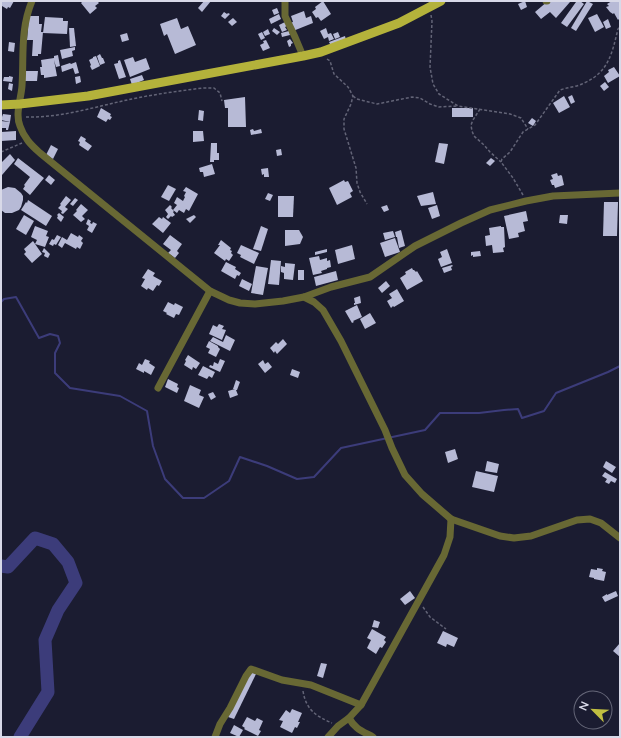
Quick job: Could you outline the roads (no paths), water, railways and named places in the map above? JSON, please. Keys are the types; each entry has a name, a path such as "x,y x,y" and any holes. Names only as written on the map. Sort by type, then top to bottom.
{"main road":[{"path":"1,104 20,104 88,96 321,52 399,23 441,1"}],"street":[{"path":"32,1 28,10 23,37 22,86 18,117 20,126 27,141 210,291 229,300 240,303 255,304 282,301 304,297 331,287 370,277 415,246 490,210 553,196 620,193"},
{"path":"285,1 284,16 296,37 302,56"},
{"path":"158,388 210,291"},
{"path":"304,297 314,302 323,310 341,341 385,430 405,475 422,494 451,519 500,536 514,538 531,536 577,520 590,519 601,523 620,538"},
{"path":"328,737 361,705 444,555 450,537 451,519"},
{"path":"215,737 220,724 251,669 282,680 311,685 361,705"},
{"path":"349,718 357,729 373,737"}],"waterway":[{"path":"1,302 4,299 16,297 39,338 50,334 58,336 60,343 55,353 55,373 70,388 120,396 147,411 153,446 165,479 183,498 204,498 229,481 240,457 267,466 297,479 314,477 341,448 425,430 440,413 479,413 518,409 522,418 544,411 556,393 620,366"},
{"path":"1,566 8,567 35,538 53,544 68,562 76,583 58,610 45,640 48,692 20,737"}]}
